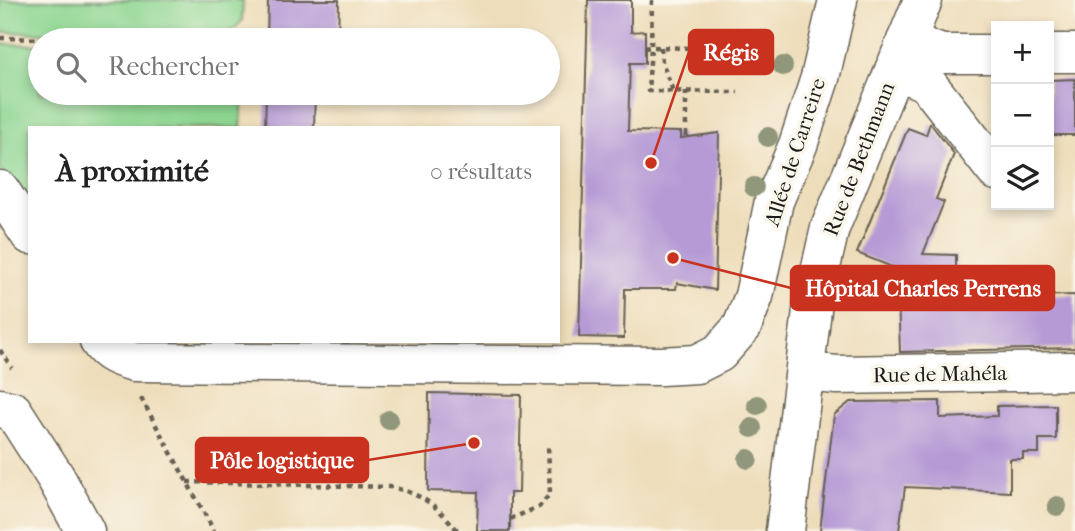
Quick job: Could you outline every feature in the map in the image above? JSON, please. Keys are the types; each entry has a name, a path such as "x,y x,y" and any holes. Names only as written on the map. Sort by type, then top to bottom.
{"street":[{"name":"Allée de Carreire","path":"109,349 134,362 660,366 697,364 719,353 741,327 754,296 774,201 798,145 820,78 838,0"},
{"name":"Rue de Bethmann","path":"785,531 813,302 830,228 923,0"},
{"path":"1054,53 1075,53"},
{"path":"900,55 991,54"},
{"path":"900,55 926,82 991,166"},
{"path":"0,190 28,232"},
{"name":"Rue de Mahéla","path":"805,372 837,375 1075,371"},
{"path":"7,409 56,478 85,531"}],"path":[{"path":"652,0 648,90 738,92"},
{"path":"0,38 28,39"},
{"path":"661,47 662,62 673,91"},
{"path":"644,48 736,49"},
{"path":"686,91 686,137"},
{"path":"0,349 12,368"},
{"path":"109,349 214,531"},
{"path":"510,519 539,507 550,494 548,444"},
{"path":"187,482 392,487 418,494 438,506 458,531"}],"green space":[{"path":"0,0 243,0 242,21 235,28 28,28 28,33 0,32"},
{"path":"0,44 28,45 28,105 242,105 241,126 28,126 28,211 0,169"}],"building":[{"path":"268,0 339,0 338,28 267,28"},
{"path":"588,0 631,0 631,32 645,31 645,63 630,63 628,131 681,132 681,138 719,133 715,290 677,283 676,289 625,289 624,338 579,337"},
{"path":"1075,79 1075,135 1054,135 1054,80"},
{"path":"266,105 315,105 314,126 265,126"},
{"path":"930,123 954,154 936,199 944,202 923,254 956,255 956,288 969,288 970,297 1075,295 1075,348 900,352 897,269 857,253 908,128 926,135"},
{"path":"429,393 521,395 519,493 510,493 510,531 477,531 478,492 428,491"},
{"path":"940,401 940,418 997,416 997,406 1056,405 1056,439 1039,439 1039,453 1023,453 1023,459 1010,459 1010,492 905,487 899,531 820,531 834,415 850,402"}],"place":[{"name":"Régis","path":"651,163"},
{"name":"Hôpital Charles Perrens","path":"673,258"},
{"name":"Pôle logistique","path":"474,443"}]}
